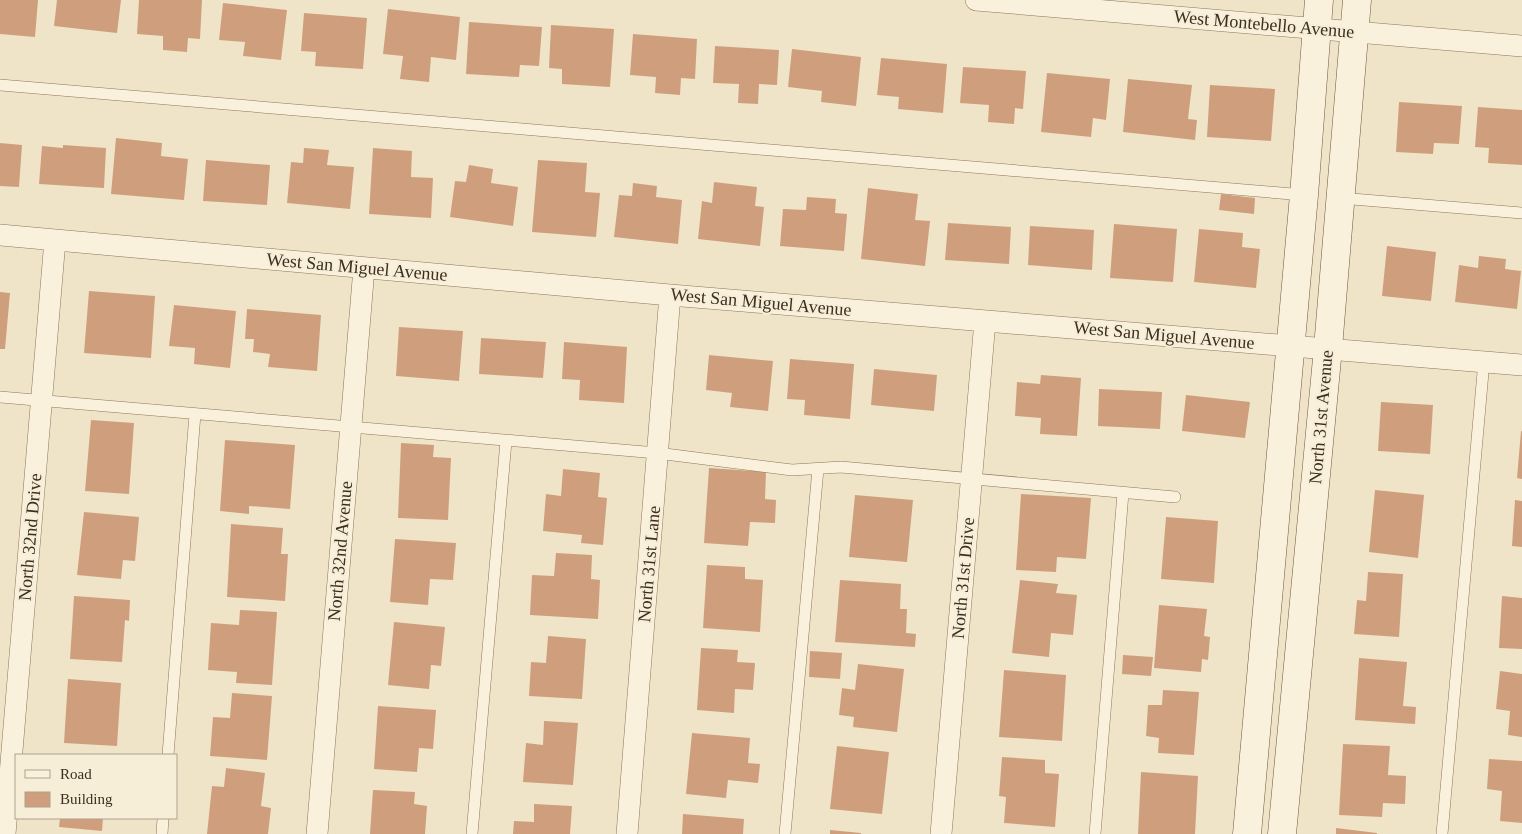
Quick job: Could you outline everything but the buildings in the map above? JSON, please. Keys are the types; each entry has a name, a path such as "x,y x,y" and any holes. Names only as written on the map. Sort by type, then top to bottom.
{"street":[{"name":"West Montebello Avenue","path":"976,0 1522,46"},
{"name":"North 31st Avenue","path":"1248,834 1304,195 1319,0"},
{"name":"North 31st Avenue","path":"1282,834 1328,348 1357,0"},
{"name":"West San Miguel Avenue","path":"0,236 670,295 1522,365"},
{"name":"North 32nd Drive","path":"5,834 55,240"},
{"name":"North 32nd Avenue","path":"316,834 364,268"},
{"name":"North 31st Lane","path":"627,834 670,295"},
{"name":"North 31st Drive","path":"941,834 985,321"},
{"path":"1252,786 1286,788"}],"lane":[{"path":"0,85 1304,195"},
{"path":"1340,198 1522,213"},
{"path":"1442,834 1484,361"},
{"path":"0,397 658,453 792,470 840,467 1175,497"},
{"path":"168,754 196,414"},
{"path":"472,834 506,441"},
{"path":"785,834 818,469"},
{"path":"1095,834 1123,493"},
{"path":"162,834 163,819"}]}
